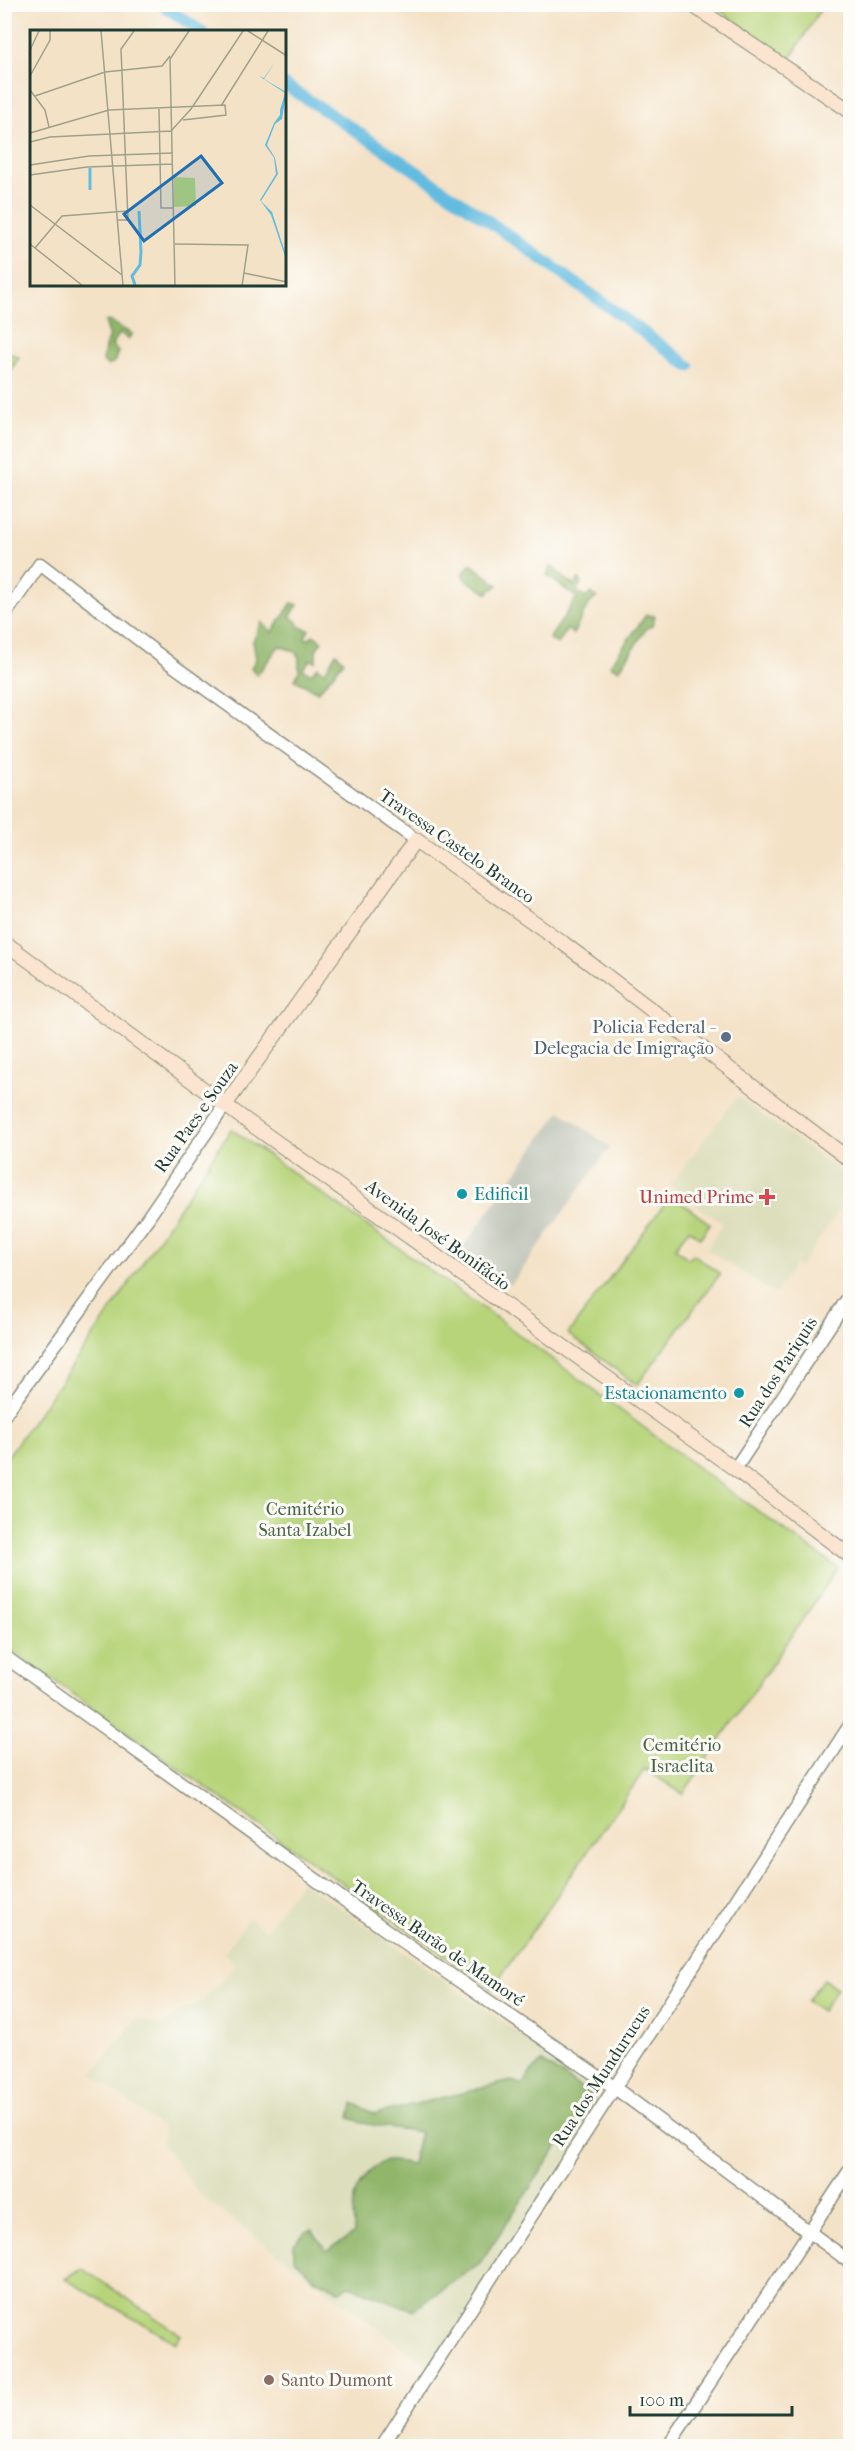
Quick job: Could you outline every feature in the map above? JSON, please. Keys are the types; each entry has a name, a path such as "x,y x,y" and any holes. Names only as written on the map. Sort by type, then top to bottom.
{"main road":[{"path":"691,4 850,111"},
{"name":"Rua Paes e Souza","path":"225,1104 416,840"},
{"name":"Travessa Castelo Branco","path":"416,840 563,943 850,1160"},
{"name":"Avenida José Bonifácio","path":"4,942 225,1104 735,1469 850,1556"}],"street":[{"name":"Travessa Castelo Branco","path":"4,616 40,564 171,664 416,840"},
{"name":"Rua Paes e Souza","path":"4,1414 147,1219 225,1104"},
{"name":"Rua dos Pariquis","path":"735,1469 850,1295"},
{"name":"Travessa Barão de Mamoré","path":"4,1656 407,1945 615,2088 850,2262"},
{"name":"Rua dos Mundurucus","path":"382,2446 850,1725"},
{"path":"668,2446 850,2170"}],"shaded area":[{"name":"Unimed Prime","path":"737,1097 850,1178 850,1194 799,1268 795,1265 775,1294 706,1249 723,1224 670,1185"},
{"path":"560,1111 610,1147 511,1285 461,1250"},
{"path":"302,1881 610,2097 432,2369 200,2195 162,2143 163,2129 92,2074 137,2018 161,2026 180,2011 201,2002 236,1965 224,1953 248,1918 265,1930"}],"green space":[{"path":"712,5 823,5 789,61"},
{"path":"109,321 132,334 128,339 120,333 112,345 118,352 115,361 108,366 103,361 105,347 110,337 105,322"},
{"path":"5,351 19,357 5,380"},
{"path":"471,564 498,585 487,593 466,580 462,574"},
{"path":"551,566 574,586 579,579 582,583 576,590 586,598 591,593 597,597 588,605 573,634 567,629 558,644 549,639 577,598 547,575"},
{"path":"292,603 298,605 290,617 297,621 300,627 309,630 305,637 308,640 313,635 322,641 316,650 316,662 310,660 303,669 310,674 318,667 325,672 336,653 344,661 318,692 295,680 299,671 299,657 294,651 279,646 257,675 251,668 256,659 253,641 262,622 272,632"},
{"path":"646,615 655,616 652,626 646,629 619,670 610,665"},
{"name":"Cemitério Santa Izabel","path":"231,1129 494,1316 717,1482 838,1568 683,1794 645,1769 492,1989 5,1646 5,1460 104,1321"},
{"path":"671,1195 710,1224 700,1238 689,1229 675,1248 689,1259 693,1254 720,1274 637,1385 568,1334"},
{"path":"823,1979 837,1988 822,2011 807,2001"},
{"path":"542,2062 592,2095 480,2263 413,2310 350,2286 341,2291 315,2279 294,2259 294,2244 306,2232 312,2230 327,2251 354,2233 355,2194 374,2168 387,2161 412,2164 420,2132 367,2124 350,2118 353,2103 375,2114 511,2081 523,2085 531,2072"},
{"path":"82,2268 181,2335 176,2343 65,2279"}],"waterway":[{"path":"161,4 199,30"},
{"path":"286,86 490,222 689,366"}],"place":[{"name":"Policia Federal - Delegacia de Imigração","path":"726,1037"},
{"name":"Edificil","path":"462,1194"},
{"name":"Unimed Prime","path":"767,1197"},
{"name":"Estacionamento","path":"739,1393"},
{"name":"Santo Dumont","path":"269,2380"}],"park label":[{"name":"Cemitério Israelita","path":"682,1755"}]}
